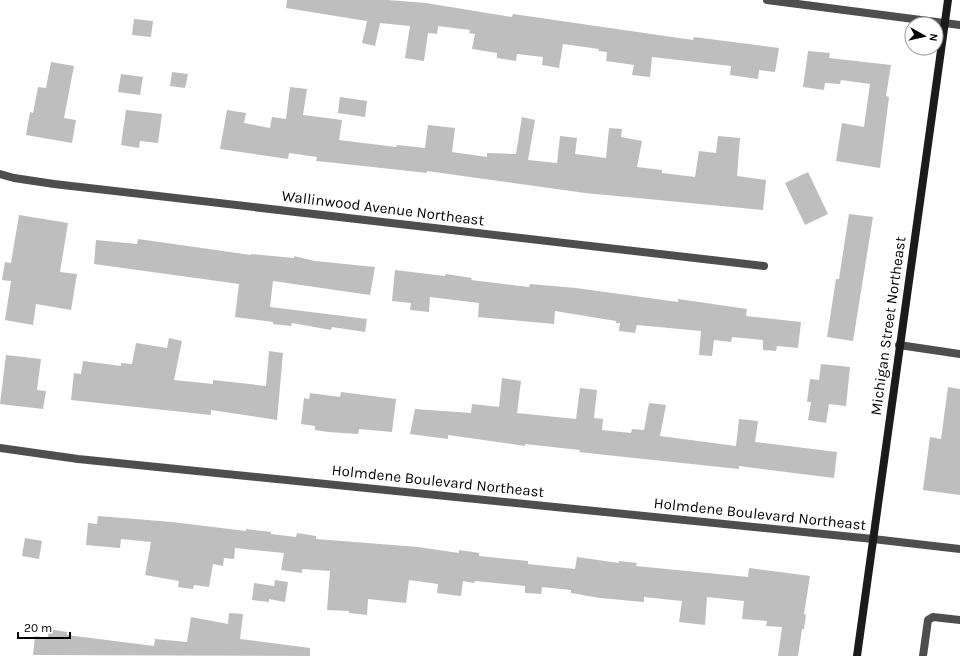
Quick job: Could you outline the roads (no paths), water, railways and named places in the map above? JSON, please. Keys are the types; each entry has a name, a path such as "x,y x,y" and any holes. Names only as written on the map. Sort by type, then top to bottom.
{"main road":[{"name":"Michigan Street Northeast","path":"857,656 948,0"}],"street":[{"path":"767,0 960,25"},
{"name":"Wallinwood Avenue Northeast","path":"0,174 14,178 62,185 764,266"},
{"path":"899,345 960,354"},
{"name":"Holmdene Boulevard Northeast","path":"0,448 78,459 960,549"},
{"path":"923,656 928,620 933,617 960,620"}]}
